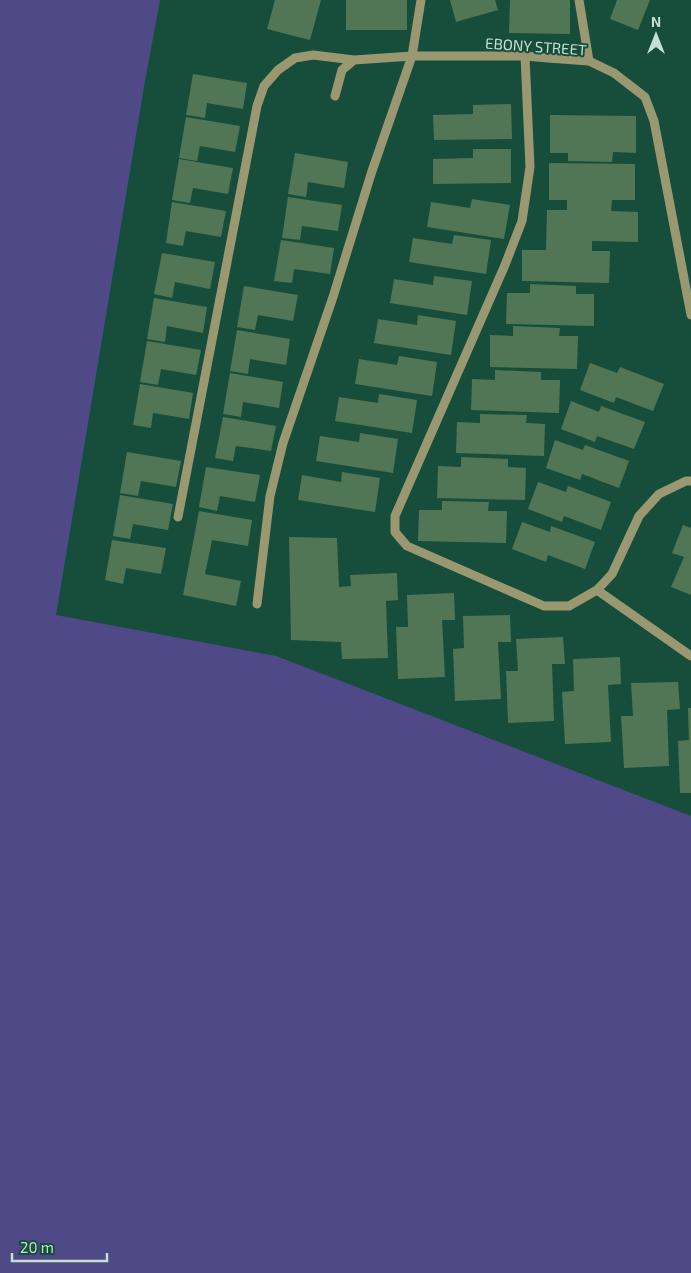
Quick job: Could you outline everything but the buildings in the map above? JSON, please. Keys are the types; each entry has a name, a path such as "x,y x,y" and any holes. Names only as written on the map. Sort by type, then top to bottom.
{"street":[{"path":"257,604 270,496 284,444 372,171 412,56 421,0"},
{"path":"580,0 588,61"},
{"name":"EBONY STREET","path":"178,517 257,106 264,86 278,70 295,58 313,55 354,60 412,56 525,56 588,61 614,73 645,97 654,121 691,316"},
{"path":"525,56 530,167 522,221 501,274 395,516 395,532 407,546 544,606 569,606 597,590 612,574 639,516 659,494 686,481 691,481"},
{"path":"335,96 342,70 354,60"},
{"path":"597,590 691,656"}],"shaded area":[{"path":"0,0 160,0 56,615 276,656 691,816 691,1273 0,1273"}]}
